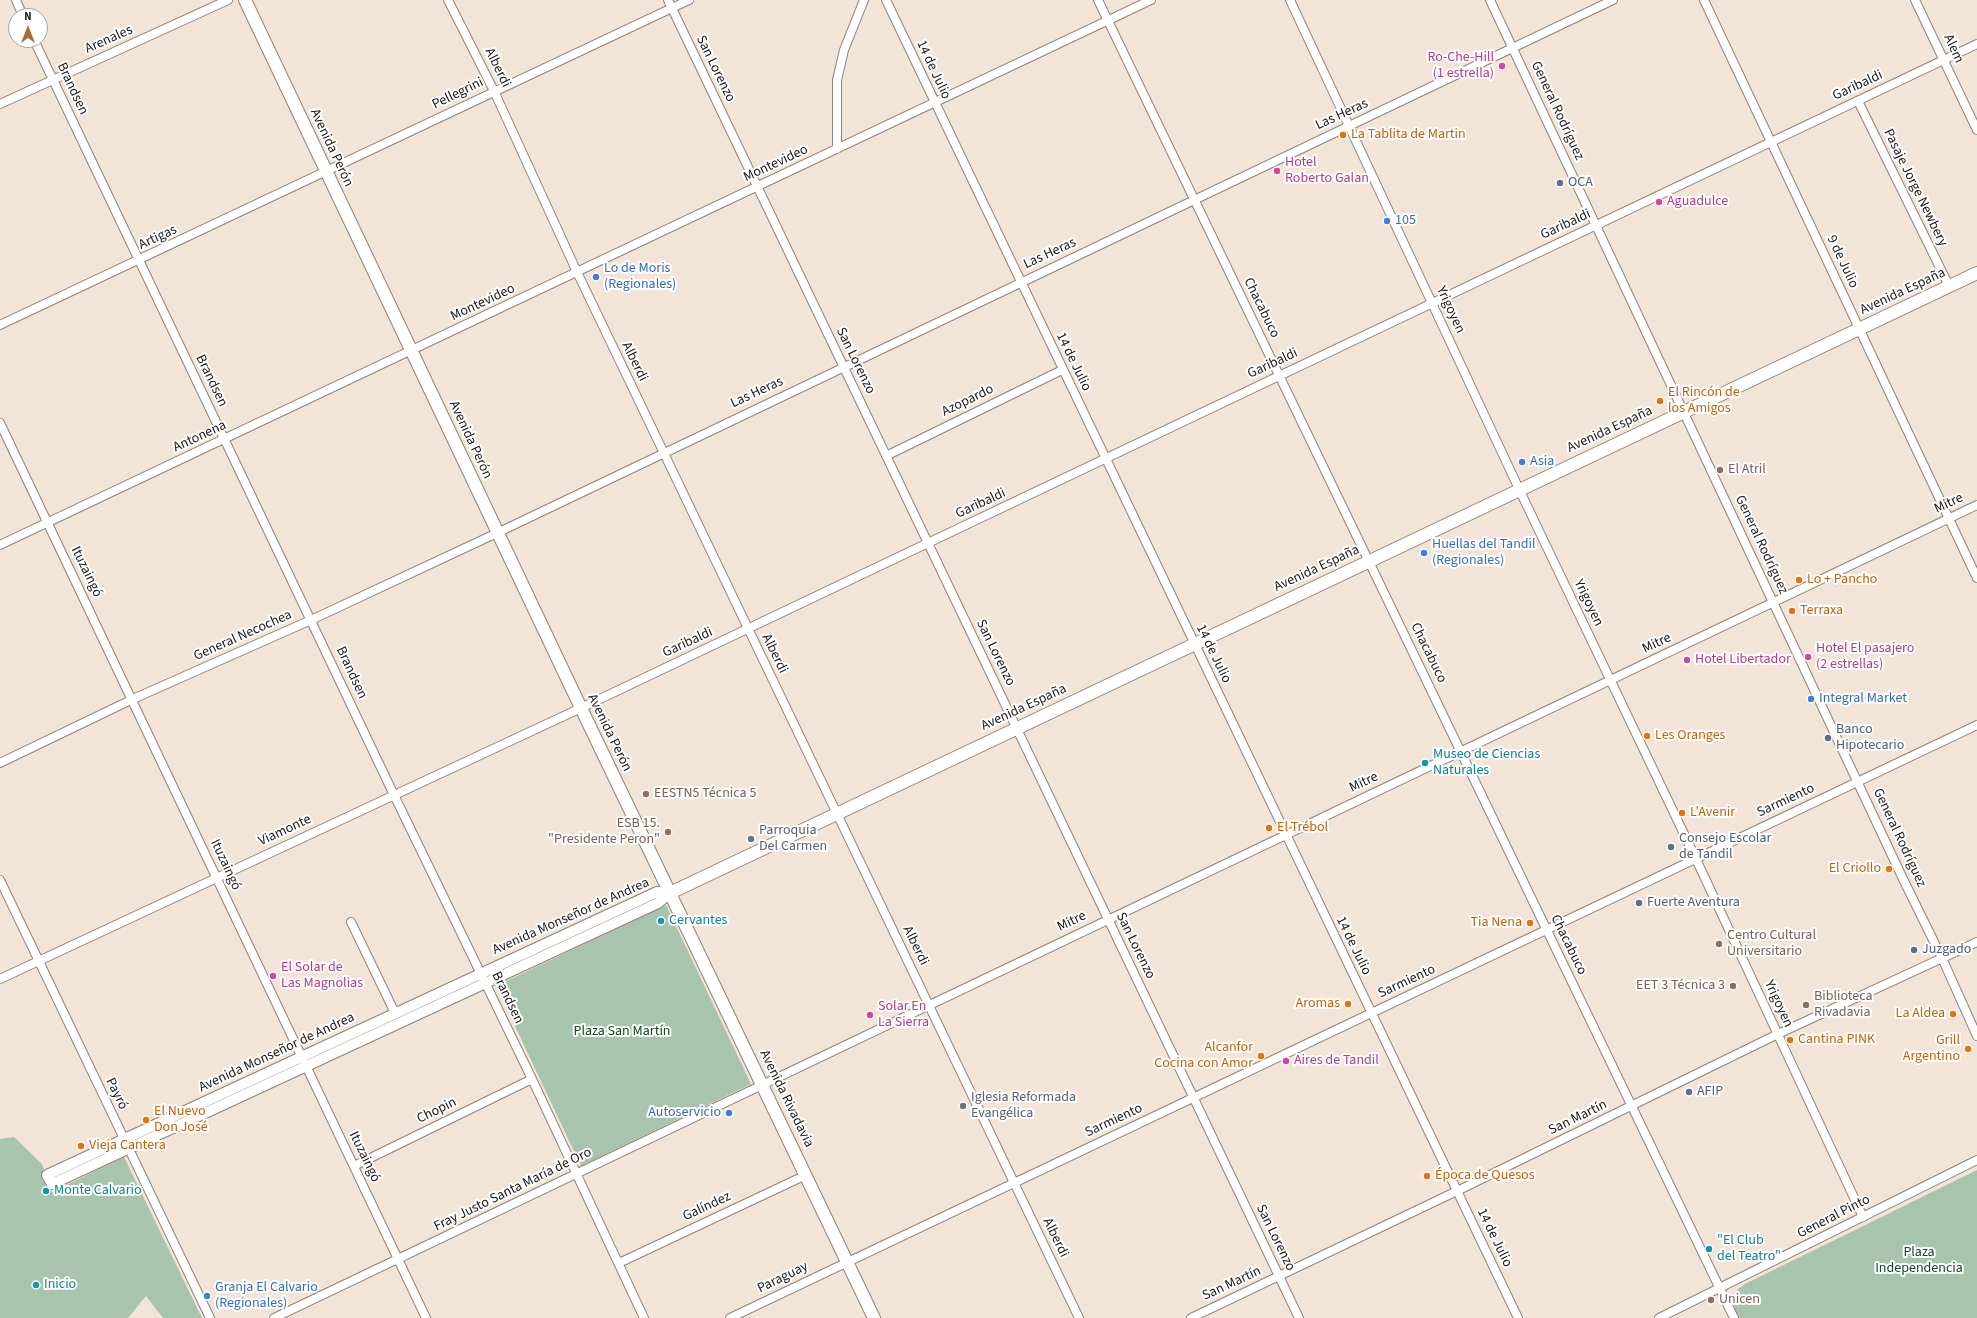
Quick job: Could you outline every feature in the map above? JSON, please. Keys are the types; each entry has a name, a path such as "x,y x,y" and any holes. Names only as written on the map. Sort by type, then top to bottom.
{"main road":[{"name":"Avenida Perón","path":"244,0 580,708 670,893"},
{"name":"Avenida España","path":"670,893 1977,273"},
{"name":"Avenida Rivadavia","path":"670,893 874,1318"}],"street":[{"name":"Arenales","path":"0,104 228,0"},
{"name":"Alberdi","path":"448,0 494,91 577,272 1079,1318"},
{"name":"San Lorenzo","path":"668,0 1299,1318"},
{"name":"Pellegrini","path":"326,173 494,91 690,0"},
{"path":"837,149 837,80 844,50 864,0"},
{"name":"14 de Julio","path":"886,0 1062,370 1518,1318"},
{"name":"Chacabuco","path":"1098,0 1734,1318"},
{"name":"Montevideo","path":"411,351 1151,0"},
{"name":"Yrigoyen","path":"1290,0 1519,489 1696,859 1862,1217"},
{"name":"General Rodríguez","path":"1490,0 1942,958 1977,1036"},
{"name":"Las Heras","path":"497,533 843,366 1614,0"},
{"name":"9 de Julio","path":"1704,0 1977,578"},
{"name":"Alem","path":"1915,0 1977,130"},
{"name":"Garibaldi","path":"580,708 1977,44"},
{"name":"Brandsen","path":"38,48 138,261 225,439 394,795 578,1174 644,1318"},
{"name":"Pasaje Jorge Newbery","path":"1858,101 1950,286"},
{"name":"Artigas","path":"0,325 326,173"},
{"name":"Antonena","path":"0,545 411,351"},
{"name":"Azopardo","path":"886,456 1062,370"},
{"name":"Ituzaingó","path":"0,423 133,699 216,878 426,1318"},
{"name":"Mitre","path":"763,1084 1977,505"},
{"name":"General Necochea","path":"0,763 133,699 311,620 497,533"},
{"name":"Viamonte","path":"0,979 580,708"},
{"name":"Sarmiento","path":"848,1262 1977,725"},
{"name":"Payró","path":"0,880 210,1318"},
{"name":"Avenida Monseñor de Andrea","path":"670,893 657,892 301,1057 126,1144 52,1184 47,1175 126,1144 306,1067 662,902 670,893"},
{"path":"351,922 395,1013"},
{"name":"San Martín","path":"1191,1318 1633,1106 1778,1034 1977,942"},
{"name":"Chopin","path":"354,1166 532,1079"},
{"name":"Fray Justo Santa María de Oro","path":"274,1318 578,1174 763,1084"},
{"name":"General Pinto","path":"1659,1318 1977,1160"},
{"name":"Galíndez","path":"619,1263 806,1175"},
{"name":"Paraguay","path":"730,1318 848,1262"}],"green space":[{"name":"Plaza San Martín","path":"666,905 751,1084 581,1166 496,986"},
{"path":"14,1137 42,1164 52,1192 124,1157 202,1318 163,1318 146,1296 128,1318 0,1318 0,1139"},
{"name":"Plaza Independencia","path":"1977,1170 1977,1318 1739,1318 1734,1309 1735,1294 1738,1289 1745,1284"}],"place":[{"name":"Ro-Che-Hill (1 estrella)","path":"1502,66"},
{"name":"La Tablita de Martin","path":"1343,135"},
{"name":"Hotel Roberto Galan","path":"1277,171"},
{"name":"OCA","path":"1560,183"},
{"name":"Aguadulce","path":"1659,202"},
{"name":"105","path":"1387,221"},
{"name":"Lo de Moris (Regionales)","path":"596,277"},
{"name":"El Rincón de los Amigos","path":"1660,401"},
{"name":"Asia","path":"1522,462"},
{"name":"El Atril","path":"1720,470"},
{"name":"Huellas del Tandil (Regionales)","path":"1424,553"},
{"name":"Lo + Pancho","path":"1799,580"},
{"name":"Terraxa","path":"1792,611"},
{"name":"Hotel El pasajero (2 estrellas)","path":"1808,657"},
{"name":"Hotel Libertador","path":"1687,660"},
{"name":"Integral Market","path":"1811,699"},
{"name":"Les Oranges","path":"1647,736"},
{"name":"Banco Hipotecario","path":"1828,738"},
{"name":"Museo de Ciencias Naturales","path":"1425,763"},
{"name":"EESTN5 Técnica 5","path":"646,794"},
{"name":"L'Avenir","path":"1682,813"},
{"name":"El Trébol","path":"1269,828"},
{"name":"ESB 15. \"Presidente Peron\"","path":"668,832"},
{"name":"Parroquia Del Carmen","path":"751,839"},
{"name":"Consejo Escolar de Tandil","path":"1671,847"},
{"name":"El Criollo","path":"1889,869"},
{"name":"Fuerte Aventura","path":"1639,903"},
{"name":"Cervantes","path":"661,921"},
{"name":"Tia Nena","path":"1530,923"},
{"name":"Centro Cultural Universitario","path":"1719,944"},
{"name":"Juzgado","path":"1914,950"},
{"name":"El Solar de Las Magnolias","path":"273,976"},
{"name":"EET 3 Técnica 3","path":"1733,986"},
{"name":"Aromas","path":"1348,1004"},
{"name":"Biblioteca Rivadavia","path":"1806,1005"},
{"name":"La Aldea","path":"1953,1014"},
{"name":"Solar En La Sierra","path":"870,1015"},
{"name":"Cantina PINK","path":"1790,1040"},
{"name":"Grill Argentino","path":"1968,1049"},
{"name":"Alcanfor Cocina con Amor","path":"1261,1056"},
{"name":"Aires de Tandil","path":"1286,1061"},
{"name":"AFIP","path":"1689,1092"},
{"name":"Iglesia Reformada Evangélica","path":"963,1106"},
{"name":"Autoservicio","path":"729,1113"},
{"name":"El Nuevo Don José","path":"146,1120"},
{"name":"Vieja Cantera","path":"81,1146"},
{"name":"Época de Quesos","path":"1427,1176"},
{"name":"Monte Calvario","path":"46,1191"},
{"name":"\"El Club del Teatro\"","path":"1709,1249"},
{"name":"Inicio","path":"36,1285"},
{"name":"Granja El Calvario (Regionales)","path":"207,1296"},
{"name":"Unicen","path":"1711,1300"}]}
